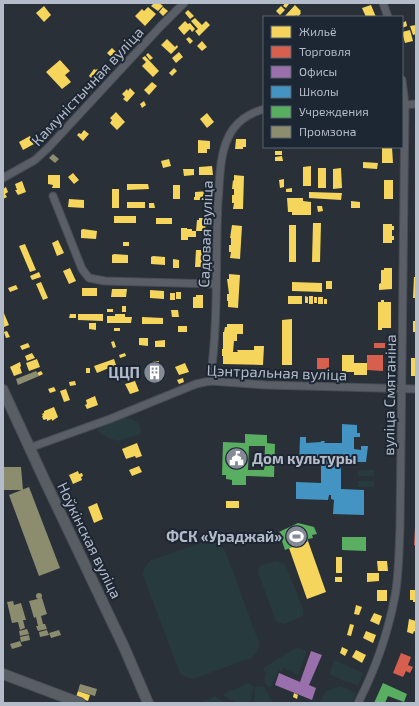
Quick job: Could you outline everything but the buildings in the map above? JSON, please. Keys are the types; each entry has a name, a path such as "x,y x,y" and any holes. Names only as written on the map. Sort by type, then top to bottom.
{"main road":[{"name":"Ноўкінская вуліца","path":"3,390 29,448 93,580 137,675 148,703"},
{"path":"3,674 80,703"}],"street":[{"name":"Камуністычная вуліца","path":"3,178 35,160 48,148 184,3"},
{"path":"383,3 388,16"},
{"name":"вуліца Смятаніна","path":"358,703 387,632 396,594 400,528 402,389 405,105 403,88"},
{"path":"405,105 416,104"},
{"name":"Садовая вуліца","path":"210,381 214,353 221,165 227,140 233,128 241,119 263,108"},
{"path":"53,196 82,269 89,278 105,281 216,284"},
{"name":"Цэнтральная вуліца","path":"29,448 110,419 196,384 210,381 266,385 416,389"}],"green space":[{"path":"125,418 135,420 137,422 140,427 141,434 118,441 97,431 100,427"},
{"path":"358,470 374,470 374,476 358,476"},
{"path":"358,481 374,481 374,487 358,487"},
{"path":"214,541 225,551 258,640 258,648 251,658 196,678 189,678 180,673 143,573 144,568 151,560 204,542"},
{"path":"276,561 285,564 303,609 303,615 301,617 284,624 275,619 258,572 260,566"},
{"path":"298,647 307,651 298,675 283,668 282,671 279,670 270,688 264,682 266,673 263,668"},
{"path":"335,660 363,673 358,686 329,674"},
{"path":"248,683 254,686 250,703 237,703 222,695"},
{"path":"264,686 273,703 254,703 255,687"},
{"path":"340,686 356,693 352,703 320,703 326,691"},
{"path":"216,696 227,703 200,703"}],"place":[{"name":"ЦЦП","path":"155,372"},
{"name":"Дом культуры","path":"236,458"},
{"name":"ФСК «Ураджай»","path":"297,536"}]}
